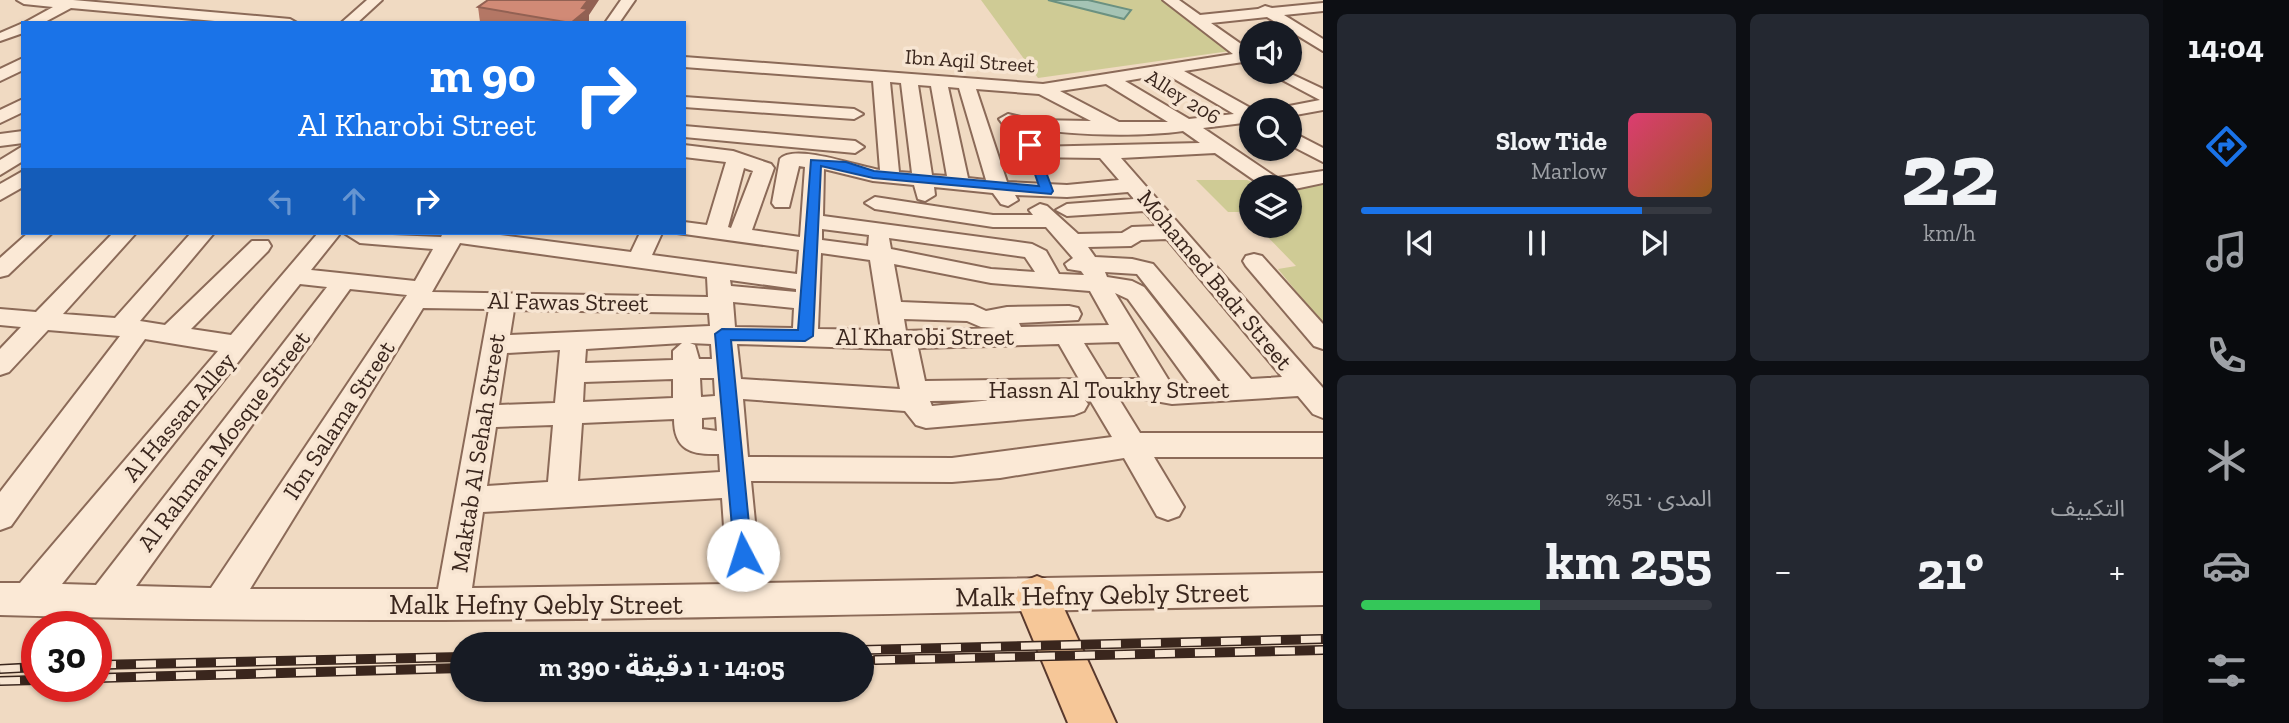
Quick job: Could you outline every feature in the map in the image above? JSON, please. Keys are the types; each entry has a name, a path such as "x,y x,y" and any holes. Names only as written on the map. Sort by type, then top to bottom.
{"main road":[{"path":"1037,596 1092,723"}],"street":[{"path":"24,0 69,4 97,3 198,13 243,21"},
{"path":"350,21 375,0"},
{"path":"601,21 610,0"},
{"path":"613,21 624,0"},
{"path":"1170,0 1239,50"},
{"path":"1248,0 1322,46"},
{"path":"80,21 97,3"},
{"path":"35,21 69,4"},
{"path":"1198,20 1323,7"},
{"path":"2,37 21,28"},
{"path":"1302,49 1322,46"},
{"path":"0,55 21,58"},
{"name":"Ibn Aqil Street","path":"854,109 881,77 1050,93 1110,79 1239,60"},
{"path":"0,76 21,64"},
{"path":"686,64 727,99"},
{"path":"1170,70 1239,109"},
{"path":"686,76 727,99 854,109"},
{"path":"571,373 686,369 728,387 915,396 890,310 877,230 873,173 881,77"},
{"path":"909,79 925,180 925,211"},
{"name":"Alley 206","path":"1110,79 1220,147 1266,180 1283,185 1323,177"},
{"path":"939,81 959,184"},
{"path":"966,83 995,179 1011,209"},
{"path":"1299,84 1323,96"},
{"path":"686,89 727,99 854,109"},
{"path":"1119,128 1050,93 1030,136 1038,191 1034,204 1060,216 1163,393"},
{"path":"686,116 727,99"},
{"path":"686,130 727,99"},
{"path":"686,102 727,99 854,109"},
{"path":"0,118 21,105"},
{"path":"1302,109 1323,105"},
{"path":"854,109 873,173"},
{"path":"1008,120 1037,125 1119,128 1189,127 1239,118"},
{"path":"0,139 21,137"},
{"path":"1302,144 1323,156"},
{"path":"1032,153 1106,153 1220,147"},
{"path":"0,169 21,153"},
{"path":"686,153 737,158 762,166 764,171 739,236"},
{"name":"Mohamed Badr Street","path":"1106,153 1323,407"},
{"path":"716,232 737,158"},
{"path":"782,203 788,160 925,180 1038,191 1134,185"},
{"path":"805,336 815,162"},
{"path":"0,194 21,178"},
{"path":"875,203 1007,222 1150,204"},
{"path":"958,216 959,241"},
{"path":"810,221 1032,251 1046,272"},
{"path":"686,228 880,254 991,276 1046,272 1095,276 1136,293 1211,392"},
{"path":"1073,241 1131,239 1132,234 1173,232"},
{"path":"0,270 39,235"},
{"path":"0,365 123,235"},
{"path":"0,516 130,328 201,235"},
{"name":"Al Hassan Alley","path":"14,599 238,345 294,276 341,235"},
{"path":"351,235 451,237 639,259 719,290 807,292"},
{"path":"639,259 650,235"},
{"name":"Ibn Salama Street","path":"220,605 419,295 451,237"},
{"path":"172,333 260,246"},
{"path":"1254,261 1323,340"},
{"path":"1095,276 1132,266 1145,269 1244,390"},
{"name":"Al Fawas Street","path":"294,276 344,281 419,295 503,301 719,290"},
{"name":"Al Rahman Mosque Street","path":"104,602 344,281"},
{"path":"719,290 746,602"},
{"name":"Maktab Al Sehah Street","path":"452,605 503,301"},
{"path":"890,310 973,313 981,319 1009,329"},
{"path":"0,317 42,318 130,328 238,345"},
{"path":"1068,325 1103,395 1168,507"},
{"name":"Al Kharobi Street","path":"495,345 574,338 685,334 899,340 1068,325 1127,333"},
{"path":"685,334 687,407 691,438 735,465"},
{"path":"562,495 574,338"},
{"name":"Hassn Al Toukhy Street","path":"915,396 921,413 932,418 1103,395 1305,386"},
{"path":"483,417 687,407 728,387"},
{"path":"470,500 562,495 735,465 952,470 1000,466 1133,445 1323,445"},
{"name":"Malk Hefny Qebly Street","path":"14,599 220,605 452,605 746,602 1323,589"}],"shaded area":[{"path":"981,0 1162,0 1230,51 1038,78"},
{"path":"1048,0 1088,0 1131,10 1124,19"},
{"path":"1196,180 1239,180 1239,212 1228,212"},
{"path":"1323,183 1323,324 1278,269 1296,266 1269,238 1302,238 1302,186"}],"building":[{"path":"488,0 588,0 582,8 588,9 573,21 478,7"}],"railway":[{"path":"874,650 1323,639"},
{"path":"875,660 1323,650"},
{"path":"112,665 450,657"},
{"path":"0,669 21,668"},
{"path":"112,678 450,668"},
{"path":"0,681 21,680"}],"route":[{"path":"743,555 722,334 805,336 815,162 846,166 873,174 1047,191 1030,145"}]}
